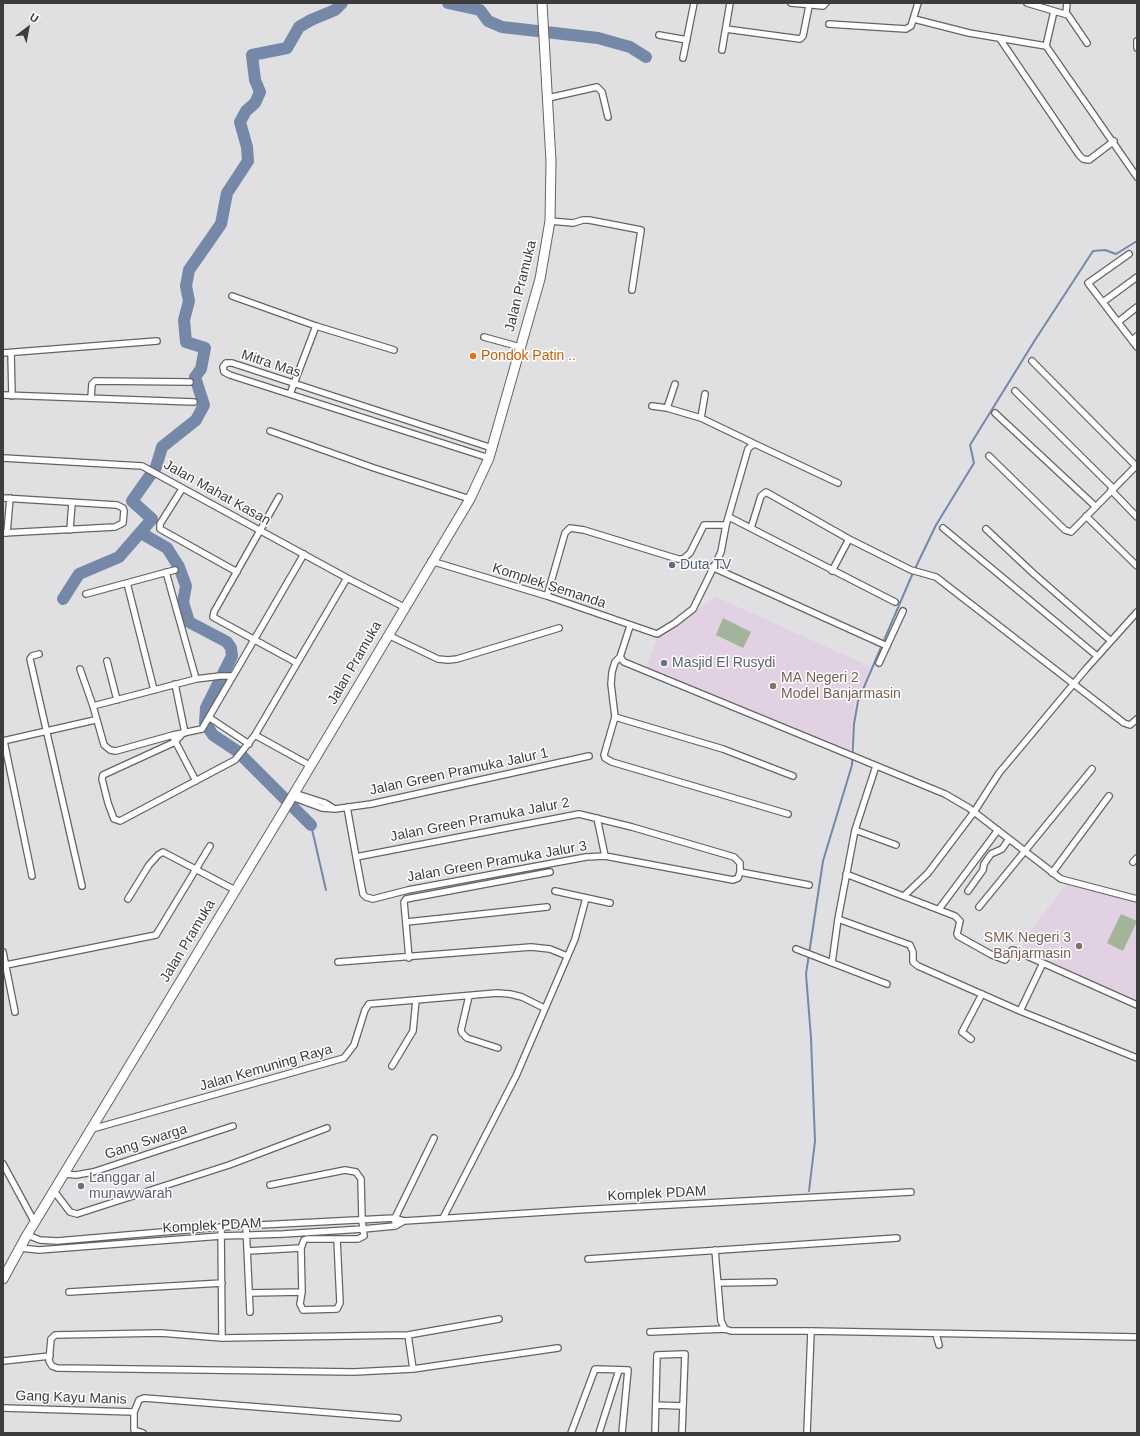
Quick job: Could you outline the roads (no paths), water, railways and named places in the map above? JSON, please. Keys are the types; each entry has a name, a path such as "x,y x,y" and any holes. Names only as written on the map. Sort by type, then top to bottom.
{"main road":[{"name":"Jalan Pramuka","path":"3,1279 27,1235 311,766 431,561 470,499 489,458 540,279 550,220 551,161 542,3"}],"street":[{"path":"683,58 694,3"},
{"path":"722,50 730,3"},
{"path":"791,3 809,6 823,6 826,3"},
{"path":"829,24 906,30 911,26 918,3"},
{"path":"1027,3 1066,13 1087,43"},
{"path":"1066,13 1067,3"},
{"path":"726,29 800,39 803,36 809,6"},
{"path":"1046,46 1054,11"},
{"path":"914,19 1000,39 1046,46 1114,141 1137,177"},
{"path":"659,35 687,40"},
{"path":"1000,39 1079,155 1086,160 1092,158 1114,141"},
{"path":"1137,41 1137,48"},
{"path":"548,98 597,87 602,92 608,116"},
{"path":"550,220 573,223 589,220 641,230 632,290"},
{"path":"1129,254 1088,283 1137,347"},
{"path":"1103,302 1137,277"},
{"path":"232,296 316,326 394,350"},
{"path":"1118,322 1137,307"},
{"path":"290,394 316,326"},
{"path":"1132,340 1137,336"},
{"path":"484,337 520,347"},
{"path":"3,353 157,341"},
{"path":"11,353 12,396"},
{"path":"989,456 1065,530 1071,532 1112,489 1136,467 1032,361"},
{"name":"Mitra Mas","path":"489,458 230,375 224,372 223,367 226,363 232,363 374,411 492,448"},
{"path":"91,398 92,384 95,381 190,382"},
{"path":"667,408 675,384"},
{"path":"1015,391 1137,516"},
{"path":"701,418 706,394"},
{"path":"3,396 194,402"},
{"path":"652,406 667,408 701,418 838,483"},
{"path":"371,420 374,411"},
{"path":"995,413 1095,506"},
{"path":"270,431 374,468 470,499"},
{"path":"753,443 748,449 726,525 721,552 712,567 884,645"},
{"name":"Jalan Mahat Kasan","path":"3,458 137,466 148,469 182,489 347,578 404,607"},
{"path":"182,489 160,524 160,529 237,572"},
{"path":"751,528 761,496 766,492 850,539 914,571 936,577 1124,723 1130,725 1137,719"},
{"path":"279,497 214,612 213,617 297,663"},
{"path":"3,498 10,498 72,502 120,506 124,511 124,521 121,525 115,527 5,533 10,498"},
{"path":"70,530 72,502"},
{"path":"1086,516 1137,566"},
{"path":"729,517 895,602"},
{"path":"547,596 565,534 570,528 584,530 678,559 683,559 690,553 704,525 726,525"},
{"path":"943,528 1097,656"},
{"path":"986,529 1034,574 1111,641"},
{"path":"832,571 850,539"},
{"path":"80,669 93,706 95,720 104,745 113,751 173,734 198,731 207,722 304,554"},
{"name":"Komplek Semanda","path":"431,561 547,596 651,633 660,633 686,616 693,609 712,567"},
{"path":"86,594 176,570"},
{"path":"166,572 196,679"},
{"path":"184,733 175,742 103,776 102,779 114,819 120,821 235,760 255,735 347,578"},
{"path":"127,584 154,690"},
{"path":"879,663 884,645 903,611"},
{"path":"905,895 928,873 974,812 999,773 1097,656 1137,612"},
{"path":"630,626 620,657 612,672 611,684 615,717 604,755 608,760 788,814"},
{"path":"388,634 438,659 448,660 457,659 559,628"},
{"path":"40,654 32,656 30,659 82,886"},
{"path":"620,657 624,662 647,673 945,794 974,812 1052,873 1066,881 1137,899"},
{"path":"107,661 117,700"},
{"path":"93,706 196,679 233,676"},
{"path":"175,684 184,733"},
{"path":"615,717 723,749 793,776"},
{"path":"32,876 4,741 95,720"},
{"path":"207,722 249,744"},
{"path":"173,734 175,742 196,781"},
{"path":"255,735 311,766"},
{"name":"Jalan Green Pramuka Jalur 1","path":"291,799 322,808 335,809 589,756"},
{"path":"832,963 838,919 855,830 876,766"},
{"path":"979,906 1026,852 1092,769"},
{"path":"1052,873 1109,796"},
{"path":"347,807 356,856"},
{"name":"Jalan Green Pramuka Jalur 2","path":"356,856 571,814 588,815 734,858 740,863 740,872"},
{"path":"597,818 605,856"},
{"path":"855,830 896,845"},
{"path":"939,910 998,830"},
{"path":"968,891 982,871 990,854 1002,849 1009,839"},
{"path":"6,965 156,935 210,846"},
{"path":"128,899 149,865 161,853 166,853 235,890"},
{"name":"Jalan Green Pramuka Jalur 3","path":"356,856 363,894 366,897 373,899 566,860 605,856 734,880 738,878 740,872"},
{"path":"409,958 407,922 404,902 408,898 550,872"},
{"path":"740,872 809,885"},
{"path":"846,874 905,895 959,918 960,924 956,934 992,955 1005,960 1013,950 1137,1005"},
{"path":"555,891 610,903"},
{"path":"443,1218 516,1076 580,923 586,898"},
{"path":"407,922 547,907"},
{"path":"838,919 904,942 912,948 913,962 918,966 1020,1011 1137,1058"},
{"path":"338,962 409,958 531,947 550,949 567,956"},
{"path":"796,949 887,984"},
{"path":"3,952 15,1012"},
{"path":"1020,1011 1043,963"},
{"name":"Jalan Kemuning Raya","path":"92,1129 339,1060 348,1055 354,1045 365,1010 370,1004 439,997 507,993 522,997 544,1008"},
{"path":"971,1039 962,1032 982,994"},
{"path":"469,996 462,1034 467,1038 498,1048"},
{"path":"392,1066 413,1031 416,1000"},
{"name":"Gang Swarga","path":"64,1174 76,1175 93,1172 233,1126"},
{"path":"54,1191 70,1212 77,1214 229,1165 327,1128"},
{"path":"395,1226 395,1218 434,1138"},
{"path":"3,1164 35,1223"},
{"path":"270,1185 352,1170 359,1174 364,1236 362,1238 307,1239 302,1243 302,1292 300,1306 305,1311 334,1310 338,1308 340,1302 337,1239"},
{"name":"Komplek PDAM","path":"27,1235 40,1240 57,1241 221,1227 395,1218 404,1221 911,1192"},
{"name":"Komplek PDAM","path":"20,1248 39,1250 221,1236 363,1229 395,1226 404,1221"},
{"path":"246,1226 250,1312"},
{"path":"221,1227 222,1338"},
{"path":"183,1230 185,1239"},
{"path":"588,1259 897,1238"},
{"path":"39,1250 40,1240"},
{"path":"248,1250 301,1248"},
{"path":"715,1250 721,1321 725,1328"},
{"path":"718,1283 774,1282"},
{"path":"69,1292 222,1283"},
{"path":"250,1293 302,1292"},
{"path":"499,1319 408,1335 222,1338 161,1333 55,1335 51,1339 50,1365 57,1368 354,1372 413,1369 558,1348"},
{"path":"650,1332 725,1328 731,1331 1137,1337"},
{"path":"807,1433 811,1331"},
{"path":"936,1334 939,1345"},
{"path":"408,1335 413,1369"},
{"path":"655,1433 656,1355 685,1354 682,1433"},
{"path":"3,1361 50,1356"},
{"path":"571,1433 595,1369 628,1370 622,1433"},
{"path":"599,1433 619,1370"},
{"path":"134,1412 139,1400 144,1398 398,1418"},
{"path":"656,1405 682,1406"},
{"name":"Gang Kayu Manis","path":"3,1408 134,1412 133,1428 136,1432 143,1433"}],"waterway":[{"path":"63,599 79,574 119,557 152,519 132,501 156,467 162,447 196,420 204,405 195,377 201,369 205,348 186,342 184,320 189,301 186,286 189,270 221,224 227,193 248,161 247,147 240,122 246,111 255,103 260,92 255,80 252,55 287,48 299,27 311,20 335,10 342,3"},
{"path":"448,3 480,10 488,21 502,27 598,38 630,47 646,57"},
{"path":"809,1191 815,1141 811,1038 806,974 823,861 852,765 854,724 858,701 912,575 936,525 974,463 970,445 1035,340 1093,251 1105,250 1116,254 1137,241"},
{"path":"141,533 167,548 179,567 186,586 183,602 189,622 227,642 231,648 232,656 206,708 205,723 213,735 237,751 311,825"},
{"path":"311,825 326,890"}],"place":[{"name":"Pondok Patin ..","path":"473,356"},
{"name":"Duta TV","path":"672,565"},
{"name":"Masjid El Rusydi","path":"664,663"},
{"name":"MA Negeri 2 Model Banjarmasin","path":"773,686"},
{"name":"SMK Negeri 3 Banjarmasin","path":"1079,946"},
{"name":"Langgar al munawwarah","path":"81,1186"}]}
